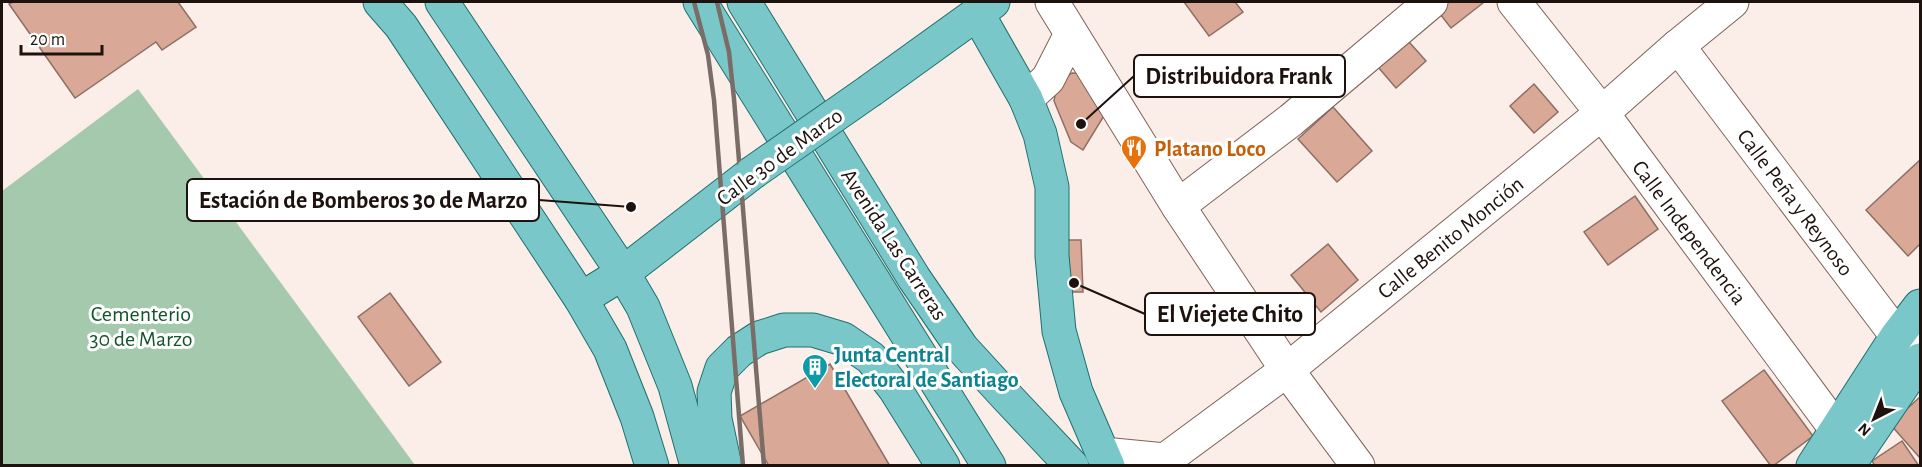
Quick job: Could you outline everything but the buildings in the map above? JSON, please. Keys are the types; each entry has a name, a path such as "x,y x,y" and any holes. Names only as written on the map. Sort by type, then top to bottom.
{"main road":[{"path":"380,2 401,26 581,298 610,349 637,417 652,465"},
{"path":"442,2 623,273 643,307 675,386 697,465"},
{"name":"Avenida Las Carreras","path":"700,2 989,465"},
{"name":"Avenida Las Carreras","path":"744,2 914,278 962,348 1072,465"},
{"name":"Calle 30 de Marzo","path":"581,298 623,273 752,173 985,7 1040,134 1052,187 1052,256 1059,331 1076,392 1106,460"},
{"path":"1851,454 1909,343 1920,306"},
{"path":"725,465 715,419 714,392 722,368 739,351 759,339 784,330 813,330 843,339 871,358 895,389 943,465"},
{"path":"1813,465 1851,454 1920,360"},
{"path":"950,400 957,465"}],"street":[{"path":"1052,2 1178,206 1287,370 1358,465"},
{"path":"1178,206 1291,120 1431,2"},
{"name":"Calle Independencia","path":"1514,2 1602,113 1851,454"},
{"name":"Calle Benito Monción","path":"1166,463 1287,370 1602,113 1732,2"},
{"path":"1026,99 1048,79 1071,34"},
{"name":"Calle Peña y Reynoso","path":"1678,46 1909,343"},
{"path":"1106,460 1166,463"}],"green space":[{"name":"Cementerio 30 de Marzo","path":"138,89 415,465 2,465 2,191"}],"railway":[{"path":"694,2 708,55 714,100 743,466"},
{"path":"717,2 729,52 734,99 764,466"}],"place":[{"name":"Distribuidora Frank","path":"1081,124"},
{"name":"Platano Loco","path":"1134,171"},
{"name":"Estación de Bomberos 30 de Marzo","path":"631,207"},
{"name":"El Viejete Chito","path":"1074,283"},
{"name":"Junta Central Electoral de Santiago","path":"815,390"}]}
